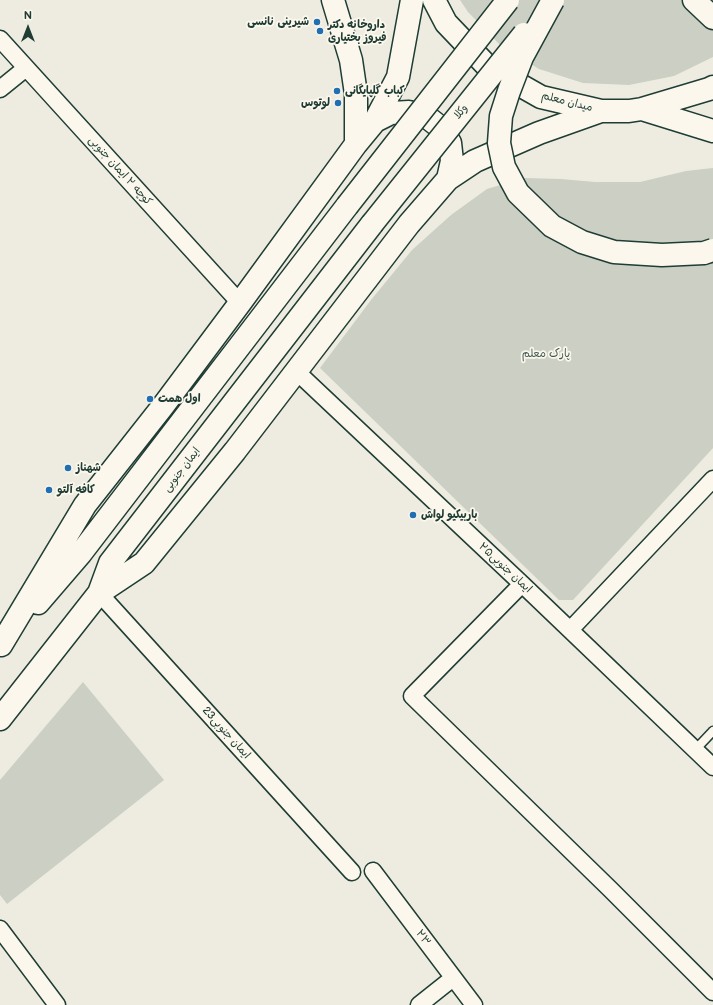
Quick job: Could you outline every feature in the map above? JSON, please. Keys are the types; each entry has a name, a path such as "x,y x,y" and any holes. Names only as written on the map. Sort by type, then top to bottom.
{"main road":[{"path":"333,0 351,60 356,94 356,144"},
{"path":"1,646 85,505 163,406 356,144 375,121 398,77 412,0"},
{"name":"میدان معلم","path":"434,0 446,23 488,67 541,97 601,111 642,109 713,87"},
{"path":"1,646 81,553 347,206 508,0"},
{"path":"552,0 522,57 501,116 499,143 504,167 518,193 552,226 582,242 614,252 662,255 704,253 713,250"},
{"name":"وکلا","path":"372,224 552,0"},
{"path":"694,0 713,18"},
{"path":"642,109 713,131"},
{"path":"100,593 144,563 235,451 410,224 448,179 475,161 539,133 601,111"},
{"path":"375,121 391,113 410,112 427,117 441,128 450,144 452,161 448,179"},
{"name":"ایمان جنوبی","path":"0,719 100,593 110,563 372,224"}],"street":[{"name":"کوچه ۲ ایمان جنوبی","path":"0,40 240,303"},
{"path":"0,89 26,68"},
{"name":"ایمان جنوبی۲۵","path":"296,371 713,767"},
{"path":"570,630 713,479"},
{"path":"522,584 412,696 605,884 713,992"},
{"name":"23ایمان جنوبی","path":"100,593 352,872"},
{"name":"۲۳","path":"373,871 474,1005"},
{"path":"0,929 57,1005"},
{"path":"419,1005 453,978"}],"lane":[{"path":"695,750 713,731"}],"green space":[{"path":"460,0 713,0 713,57 674,76 629,85 583,83 539,69 500,45 468,12"},
{"name":"پارک معلم","path":"713,168 713,448 573,600 559,600 320,368 371,300 412,250 451,215 487,189 524,178 595,182 640,182 686,171"},
{"path":"83,682 164,780 7,904 0,895 0,780"}],"place":[{"name":"شیرینی نانسی","path":"317,22"},
{"name":"داروخانه دکتر فیروز بختیاری","path":"320,31"},
{"name":"کباب گلپایگانی","path":"337,91"},
{"name":"لوتوس","path":"338,103"},
{"name":"اول همت","path":"150,399"},
{"name":"شهناز","path":"68,468"},
{"name":"کافه آلتو","path":"49,490"},
{"name":"باربیکیو لواش","path":"413,515"}]}
